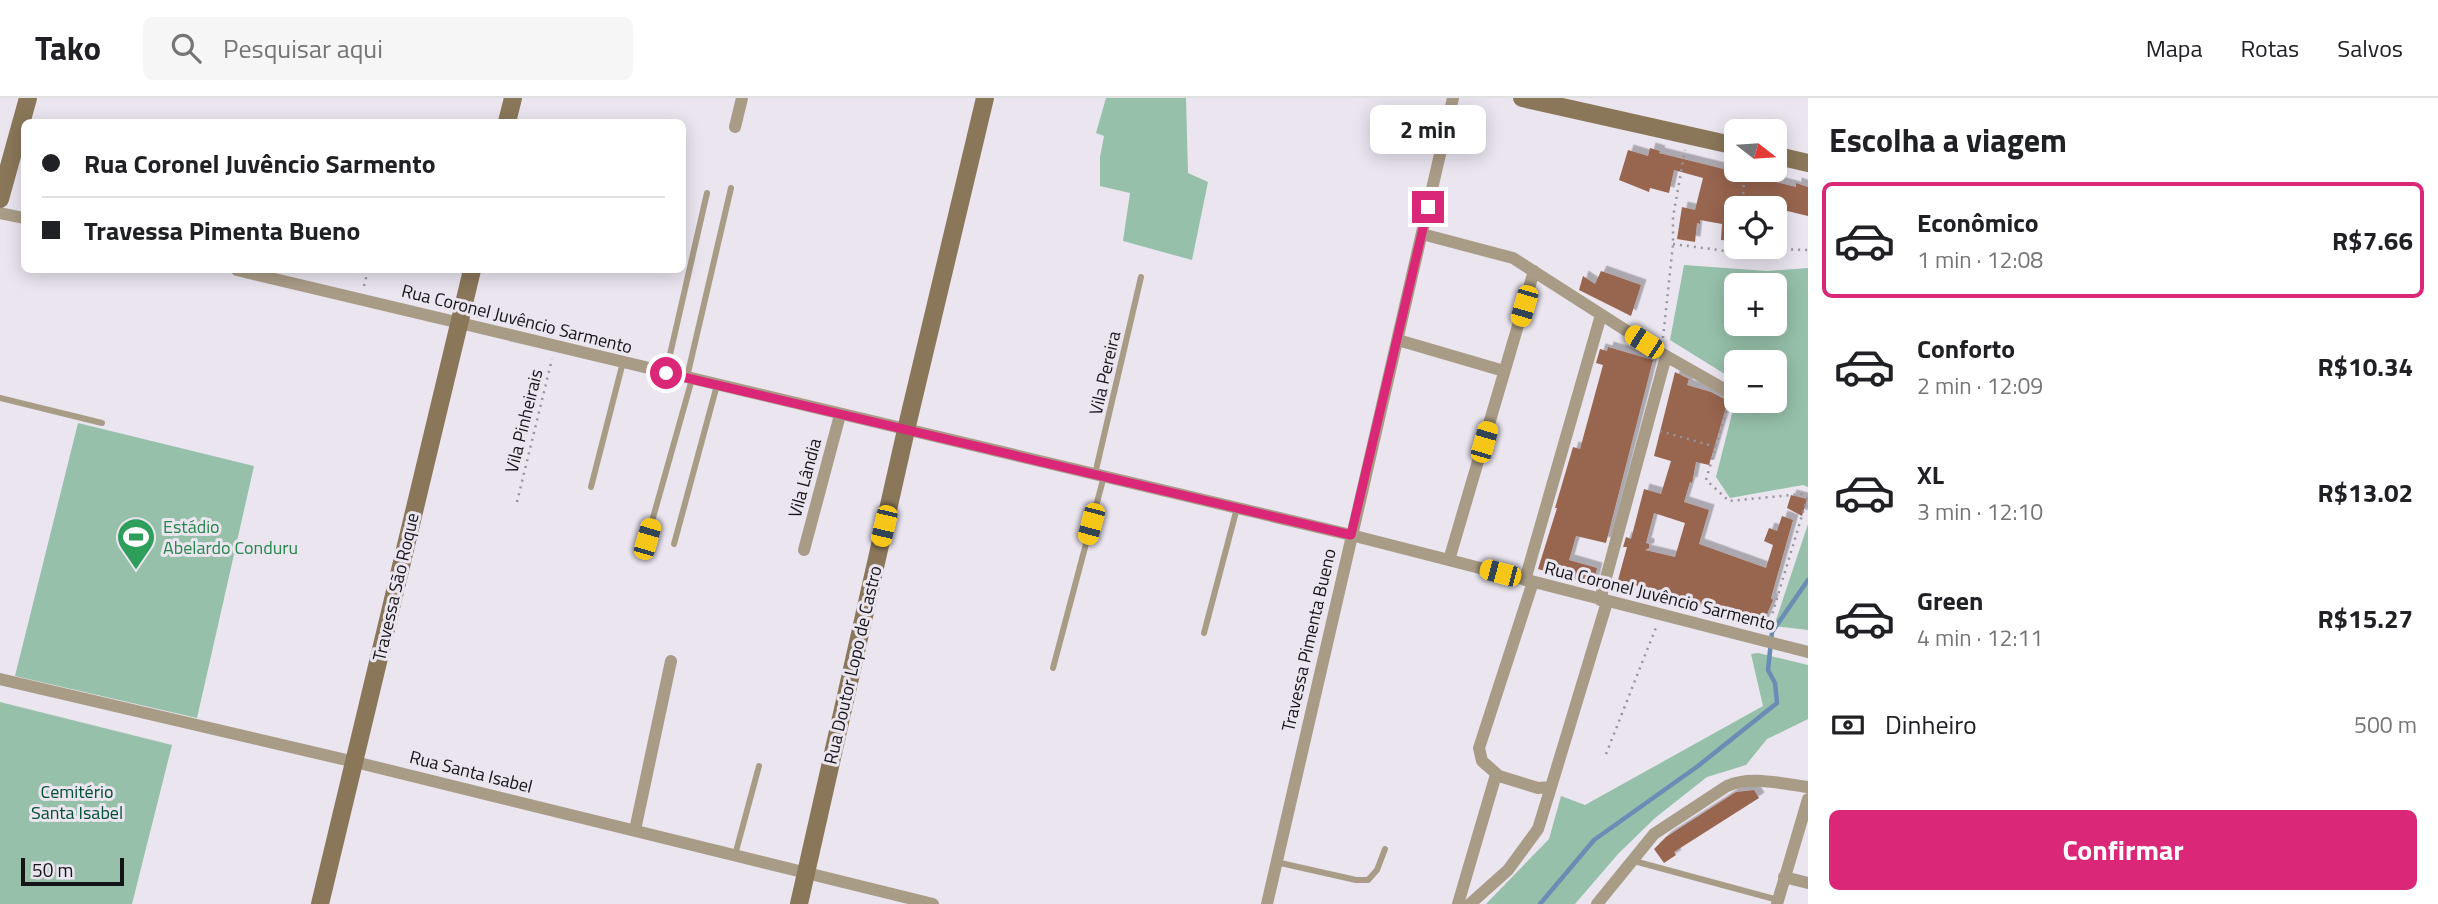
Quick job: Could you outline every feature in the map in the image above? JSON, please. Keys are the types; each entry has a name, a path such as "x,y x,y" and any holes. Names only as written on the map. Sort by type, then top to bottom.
{"main road":[{"path":"22,119 28,98"},
{"path":"508,119 513,98"},
{"name":"Rua Doutor Lopo de Castro","path":"799,904 906,430 985,98"},
{"path":"1522,98 1724,144"},
{"path":"0,198 21,123"},
{"path":"1787,158 1808,163"},
{"name":"Travessa São Roque","path":"320,904 471,273"}],"street":[{"path":"735,127 742,98"},
{"name":"Travessa Pimenta Bueno","path":"1266,904 1453,98"},
{"path":"0,212 21,217"},
{"path":"1422,234 1513,258 1601,315 1724,389"},
{"path":"1449,560 1534,271"},
{"name":"Rua Coronel Juvêncio Sarmento","path":"250,273 1351,535 1603,601 1764,637 1780,645 1808,652"},
{"path":"1550,787 1538,788 1499,776 1482,761 1479,748 1529,581 1601,315"},
{"path":"1398,340 1504,371"},
{"path":"1470,904 1508,870 1538,829 1603,601 1664,352"},
{"name":"Vila Lândia","path":"804,550 840,415"},
{"path":"635,830 671,661"},
{"name":"Rua Santa Isabel","path":"0,678 933,904"},
{"path":"1458,904 1490,789 1495,778 1499,776"},
{"path":"1597,904 1654,834 1739,780 1808,787"},
{"path":"1778,902 1808,799"},
{"path":"1784,877 1808,883"}],"lane":[{"path":"647,539 689,378 731,188"},
{"path":"666,373 707,193"},
{"name":"Vila Pereira","path":"1053,668 1099,475 1141,277"},
{"path":"591,487 623,362"},
{"path":"674,544 717,385"},
{"path":"0,398 102,423"},
{"path":"1204,633 1237,508"},
{"path":"735,855 758,766"},
{"path":"1276,862 1356,880 1368,880 1377,870 1385,849"},
{"path":"1632,861 1778,902"}],"path":[{"path":"1664,352 1673,218 1688,137"},
{"path":"1673,244 1724,251"},
{"path":"1787,249 1808,250"},
{"path":"360,299 367,273"},
{"name":"Vila Pinheirais","path":"517,502 555,346"},
{"path":"1725,413 1706,480 1729,501 1802,494 1807,499 1764,637"},
{"path":"1646,427 1716,447"},
{"path":"1606,754 1661,615"}],"green space":[{"path":"1106,98 1186,98 1188,173 1208,182 1192,260 1123,241 1130,193 1100,186 1100,157 1104,136 1096,133"},
{"path":"1684,265 1767,271 1808,268 1808,487 1803,485 1730,498 1716,477 1732,413 1787,413 1787,350 1724,350 1724,374 1670,340"},
{"name":"Estádio Abelardo Conduru","path":"78,423 254,466 197,718 15,676"},
{"path":"1808,524 1808,630 1774,626"},
{"path":"1758,653 1808,665 1808,719 1767,739 1746,765 1707,777 1655,818 1618,854 1575,904 1486,904 1549,839 1561,796 1585,805 1763,706 1751,654"},
{"name":"Cemitério Santa Isabel","path":"0,702 172,745 132,904 0,904"}],"building":[{"path":"1650,148 1660,151 1659,153 1724,169 1724,182 1776,182 1796,187 1796,183 1808,187 1808,216 1787,211 1787,196 1724,196 1724,240 1721,240 1722,224 1700,220 1700,224 1697,223 1695,242 1677,239 1682,207 1695,210 1703,178 1674,170 1669,193 1650,188 1649,192 1619,180 1628,150 1648,156"},
{"path":"1601,271 1641,285 1631,316 1579,290 1583,276 1595,284"},
{"path":"1608,347 1653,360 1606,543 1576,536 1569,560 1597,568 1593,585 1538,569 1573,447 1580,449 1603,365 1596,363 1600,349 1607,351"},
{"path":"1675,372 1689,379 1687,385 1724,399 1724,413 1709,465 1696,462 1692,483 1690,482 1684,502 1709,510 1699,544 1766,568 1773,545 1764,541 1769,528 1777,531 1782,516 1793,520 1771,598 1773,600 1763,624 1741,614 1739,619 1722,614 1724,607 1703,601 1700,608 1685,604 1686,600 1618,580 1627,547 1623,547 1626,537 1631,539 1644,489 1661,494 1671,461 1654,456","holes":["1654,513 1685,523 1675,557 1645,550 1649,548 1646,543"]},
{"path":"1791,495 1807,499 1802,516 1787,508"},
{"path":"1754,790 1759,798 1674,852 1676,855 1664,863 1654,849 1666,837 1736,792"}],"waterway":[{"path":"1540,904 1594,840 1698,766 1777,703 1775,683 1768,670 1772,632 1808,580"}],"place":[{"name":"Estádio Abelardo Conduru","path":"136,571"}],"route":[{"path":"666,373 1351,535 1428,207"}]}
